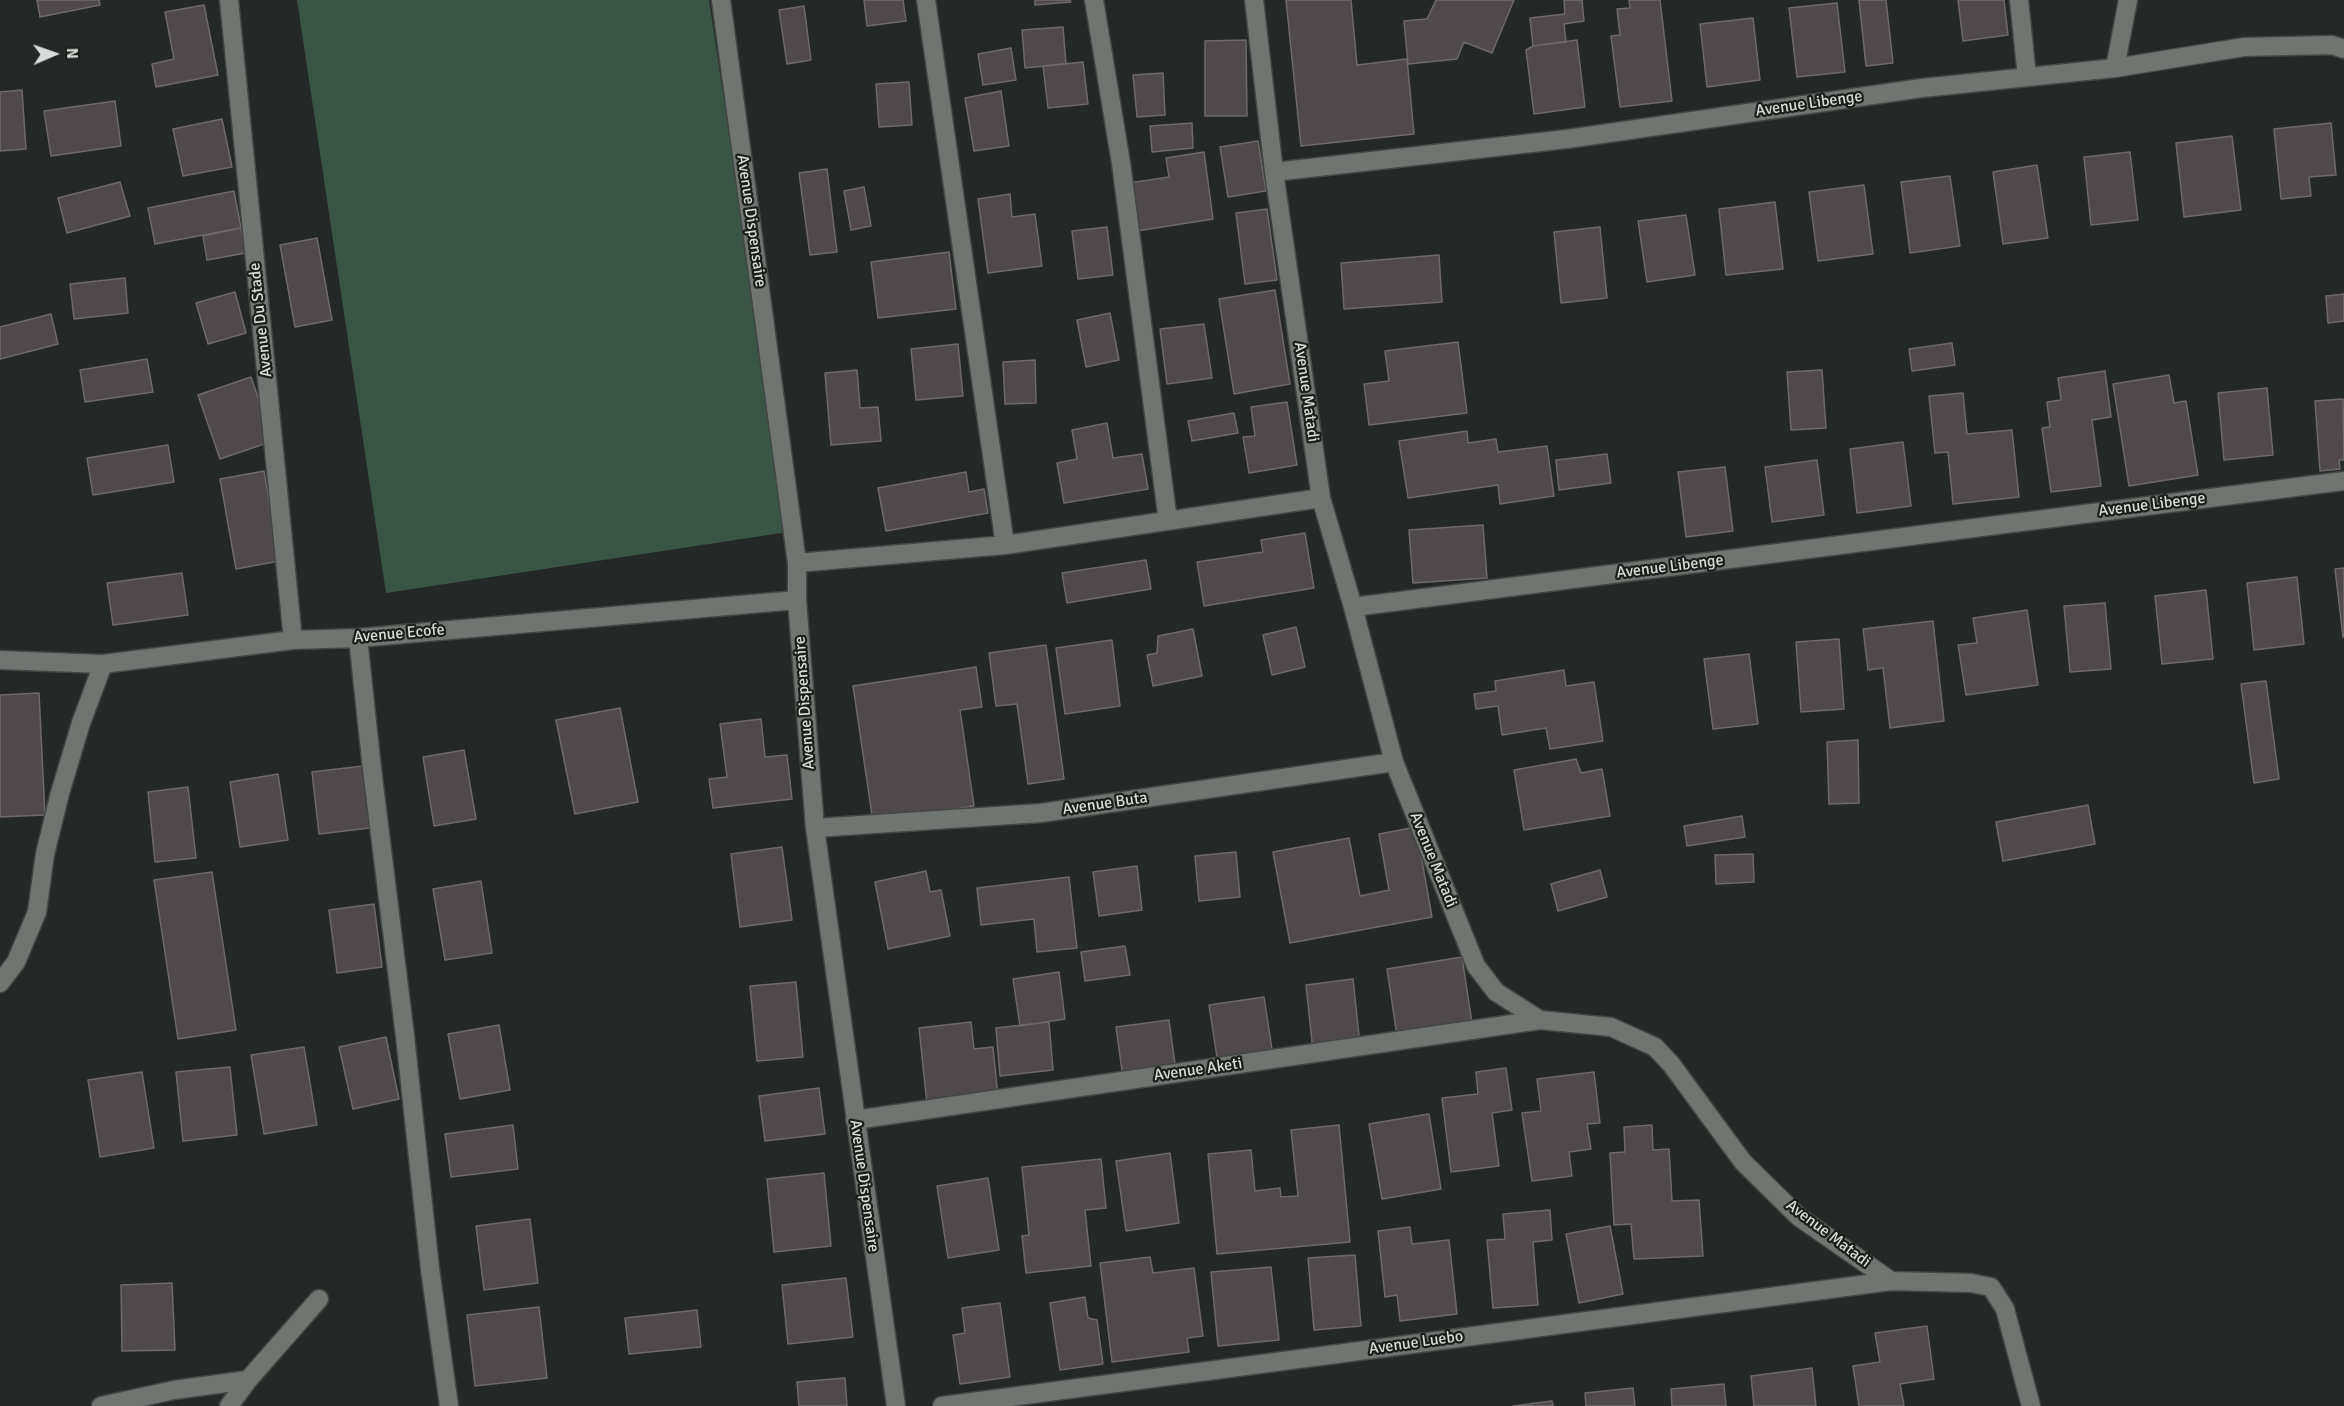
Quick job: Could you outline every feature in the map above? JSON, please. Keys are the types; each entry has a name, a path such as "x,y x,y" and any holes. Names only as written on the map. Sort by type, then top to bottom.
{"street":[{"name":"Avenue Du Stade","path":"229,0 293,640"},
{"name":"Avenue Dispensaire","path":"721,0 797,563 797,600 815,828 896,1406"},
{"path":"926,0 1005,545"},
{"path":"1094,0 1121,163 1168,521"},
{"name":"Avenue Matadi","path":"1254,0 1274,172 1321,498 1394,762 1476,966 1496,992 1540,1020 1611,1026 1655,1047 1671,1064 1743,1162 1799,1217 1891,1281"},
{"path":"2019,0 2027,77"},
{"path":"2115,68 2128,0"},
{"name":"Avenue Libenge","path":"1274,172 1567,139 1922,88 2115,68 2244,47 2332,45 2344,49"},
{"name":"Avenue Libenge","path":"1353,607 2344,481"},
{"path":"797,563 1005,545 1321,498"},
{"name":"Avenue Ecofe","path":"0,660 103,664 293,640 358,638 797,600"},
{"path":"358,638 430,1269 449,1406"},
{"path":"0,983 16,962 37,912 45,854 60,793 81,723 103,664"},
{"name":"Avenue Buta","path":"815,828 1041,813 1394,762"},
{"name":"Avenue Aketi","path":"855,1120 1540,1020"},
{"path":"1891,1281 1971,1283 1991,1287 2005,1310 2031,1406"},
{"name":"Avenue Luebo","path":"942,1406 1891,1281"},
{"path":"229,1406 248,1380 319,1299"},
{"path":"101,1406 174,1390 248,1380"}],"green space":[{"path":"297,0 709,0 788,532 386,593"}],"building":[{"path":"37,0 99,0 100,5 40,17"},
{"path":"864,0 903,0 906,21 867,26"},
{"path":"1035,0 1070,0 1071,2 1035,5"},
{"path":"1286,0 1351,0 1357,65 1407,59 1414,134 1301,146"},
{"path":"1436,0 1514,0 1492,53 1464,42 1457,59 1408,64 1404,21 1427,19"},
{"path":"1564,0 1582,0 1584,21 1564,24 1566,42 1533,46 1530,18 1565,14"},
{"path":"1629,0 1660,0 1672,101 1620,107 1611,36 1620,35 1617,9 1630,8"},
{"path":"1859,0 1886,0 1893,63 1866,66"},
{"path":"1958,0 2004,0 2008,35 1963,41"},
{"path":"1837,3 1845,72 1797,77 1789,8"},
{"path":"204,5 218,75 156,87 152,64 174,59 165,12"},
{"path":"804,6 811,60 787,64 779,10"},
{"path":"1753,18 1760,80 1707,87 1700,24"},
{"path":"1063,27 1066,64 1025,68 1022,30"},
{"path":"1246,40 1247,116 1205,116 1205,41"},
{"path":"1577,40 1585,107 1534,114 1526,50 1533,46"},
{"path":"1011,48 1016,80 983,85 978,54"},
{"path":"1083,62 1088,104 1048,108 1043,66"},
{"path":"1163,73 1165,115 1137,117 1133,75"},
{"path":"909,82 912,125 879,127 876,84"},
{"path":"22,90 26,149 0,151 0,92"},
{"path":"1001,91 1009,146 974,151 965,98"},
{"path":"115,101 121,146 51,156 44,111"},
{"path":"222,119 232,167 183,176 173,129"},
{"path":"1192,123 1193,148 1152,152 1150,126"},
{"path":"2331,123 2336,175 2309,177 2311,196 2281,199 2274,129"},
{"path":"2232,136 2241,210 2184,217 2176,143"},
{"path":"1258,141 1266,191 1228,197 1220,147"},
{"path":"1204,152 1213,219 1137,231 1129,183 1169,177 1166,158"},
{"path":"2130,152 2138,220 2091,225 2084,157"},
{"path":"2037,165 2048,238 2003,244 1993,172"},
{"path":"827,169 837,252 810,255 799,173"},
{"path":"1950,176 1960,246 1910,253 1901,182"},
{"path":"120,182 130,216 67,233 58,198"},
{"path":"1864,185 1873,254 1818,261 1809,192"},
{"path":"864,187 871,226 851,230 844,191"},
{"path":"234,191 241,228 155,244 148,208"},
{"path":"1010,194 1012,217 1035,214 1042,266 988,273 978,199"},
{"path":"1775,202 1783,269 1726,275 1719,209"},
{"path":"1267,209 1277,280 1245,284 1236,213"},
{"path":"1686,215 1695,275 1647,282 1638,221"},
{"path":"1107,227 1113,275 1078,279 1072,231"},
{"path":"1600,227 1607,298 1561,303 1554,232"},
{"path":"241,228 246,253 207,260 203,236"},
{"path":"317,238 332,320 295,327 280,245"},
{"path":"949,252 956,309 878,318 871,262"},
{"path":"1439,255 1442,302 1344,309 1341,263"},
{"path":"125,278 128,313 74,319 70,284"},
{"path":"1275,290 1290,384 1234,394 1219,299"},
{"path":"235,292 246,333 208,344 196,303"},
{"path":"2344,294 2344,321 2328,323 2326,296"},
{"path":"1110,313 1119,360 1086,367 1077,320"},
{"path":"51,314 58,344 0,359 0,327"},
{"path":"1204,324 1212,378 1167,384 1160,329"},
{"path":"1458,342 1467,413 1369,425 1364,384 1389,381 1385,351"},
{"path":"1952,343 1955,365 1912,371 1909,349"},
{"path":"958,344 963,396 916,400 911,349"},
{"path":"147,359 153,392 85,402 80,370"},
{"path":"1035,360 1036,403 1005,404 1003,362"},
{"path":"857,370 860,408 878,407 881,441 831,445 825,373"},
{"path":"1822,370 1826,428 1791,430 1787,372"},
{"path":"2105,371 2111,417 2092,420 2101,486 2051,492 2042,428 2050,427 2047,402 2061,400 2058,378"},
{"path":"2169,375 2174,403 2186,401 2198,475 2129,486 2113,384"},
{"path":"251,377 273,441 220,459 198,395"},
{"path":"2267,388 2273,455 2224,460 2218,393"},
{"path":"1963,393 1967,434 2012,430 2019,497 1953,504 1948,452 1935,453 1929,396"},
{"path":"2343,399 2344,460 2339,460 2340,469 2320,471 2315,401"},
{"path":"1287,402 1297,465 1249,473 1243,437 1255,436 1251,407"},
{"path":"1234,413 1238,433 1192,441 1188,421"},
{"path":"1107,423 1113,458 1142,454 1148,489 1064,503 1057,463 1077,459 1072,430"},
{"path":"1467,431 1468,443 1496,439 1498,452 1547,446 1554,496 1500,504 1498,485 1408,498 1399,441"},
{"path":"1903,442 1911,506 1857,513 1850,449"},
{"path":"168,445 174,482 93,495 87,458"},
{"path":"1607,454 1611,483 1559,490 1556,460"},
{"path":"1817,460 1824,515 1772,522 1765,467"},
{"path":"1725,467 1733,531 1686,537 1678,472"},
{"path":"264,471 279,561 236,569 220,479"},
{"path":"966,472 969,492 984,489 988,513 886,531 878,488"},
{"path":"1483,525 1487,578 1413,583 1409,530"},
{"path":"1305,533 1314,588 1204,606 1197,562 1263,552 1261,540"},
{"path":"1146,560 1151,589 1067,603 1062,573"},
{"path":"2344,568 2344,637 2343,637 2335,569"},
{"path":"182,573 188,615 113,625 107,583"},
{"path":"2297,577 2304,644 2254,650 2247,583"},
{"path":"2206,590 2213,659 2162,664 2155,596"},
{"path":"2105,603 2111,669 2070,672 2064,606"},
{"path":"2027,610 2038,685 1966,695 1958,645 1977,643 1973,618"},
{"path":"1933,621 1944,721 1890,728 1883,668 1868,670 1863,629"},
{"path":"1296,627 1305,667 1272,675 1263,635"},
{"path":"1193,629 1202,676 1153,686 1147,655 1157,653 1158,636"},
{"path":"1839,639 1844,709 1801,712 1796,642"},
{"path":"1112,640 1120,706 1065,714 1056,648"},
{"path":"1046,645 1064,779 1028,784 1017,704 996,706 989,653"},
{"path":"1749,654 1758,724 1713,729 1704,659"},
{"path":"976,667 982,707 960,710 974,806 873,822 853,686"},
{"path":"1564,670 1566,686 1594,682 1603,741 1550,749 1546,728 1502,735 1498,706 1476,709 1474,694 1496,691 1495,681"},
{"path":"2266,681 2279,779 2254,783 2241,684"},
{"path":"39,693 45,815 0,817 0,695"},
{"path":"620,708 638,802 575,814 556,720"},
{"path":"761,719 765,757 787,755 792,799 713,808 709,779 727,777 720,724"},
{"path":"1858,740 1859,803 1829,804 1827,742"},
{"path":"464,750 476,819 434,826 423,757"},
{"path":"1576,759 1581,773 1602,769 1610,816 1524,830 1514,770"},
{"path":"363,766 370,828 319,834 312,772"},
{"path":"278,774 288,840 240,847 230,782"},
{"path":"188,787 196,858 155,862 148,792"},
{"path":"2088,805 2095,844 2003,861 1996,822"},
{"path":"1742,816 1745,837 1687,846 1684,826"},
{"path":"1416,827 1432,917 1290,943 1273,852 1349,838 1360,896 1389,890 1379,834"},
{"path":"782,847 792,920 740,927 731,854"},
{"path":"1236,852 1240,897 1199,901 1195,856"},
{"path":"1753,854 1754,882 1716,884 1715,855"},
{"path":"1137,866 1142,910 1099,916 1093,872"},
{"path":"1600,870 1607,897 1558,911 1551,884"},
{"path":"926,871 930,892 941,890 950,936 888,949 875,882"},
{"path":"212,872 236,1030 178,1039 154,880"},
{"path":"1069,877 1077,948 1037,952 1034,919 981,925 977,888"},
{"path":"481,881 492,953 445,960 433,889"},
{"path":"374,904 382,967 337,973 329,910"},
{"path":"1125,946 1130,975 1085,981 1081,952"},
{"path":"1462,957 1472,1023 1397,1036 1387,969"},
{"path":"1059,972 1065,1019 1020,1026 1013,979"},
{"path":"1353,979 1360,1045 1313,1051 1306,985"},
{"path":"796,982 803,1057 757,1061 750,986"},
{"path":"1264,997 1273,1056 1218,1064 1209,1005"},
{"path":"1169,1020 1176,1071 1123,1078 1116,1027"},
{"path":"971,1022 974,1049 993,1047 998,1097 927,1104 919,1028"},
{"path":"1049,1022 1053,1070 1000,1076 996,1028"},
{"path":"499,1025 510,1090 460,1099 448,1034"},
{"path":"386,1037 399,1099 353,1109 339,1047"},
{"path":"304,1047 317,1125 264,1134 251,1055"},
{"path":"230,1067 237,1135 183,1141 176,1072"},
{"path":"1506,1068 1512,1110 1492,1113 1499,1166 1451,1172 1442,1098 1478,1094 1476,1072"},
{"path":"142,1072 154,1148 100,1157 88,1080"},
{"path":"1594,1072 1600,1123 1587,1124 1591,1149 1569,1152 1572,1176 1532,1181 1522,1113 1541,1111 1537,1079"},
{"path":"819,1088 825,1134 765,1141 759,1096"},
{"path":"1429,1114 1441,1189 1382,1199 1369,1124"},
{"path":"513,1125 518,1169 451,1177 445,1134"},
{"path":"1339,1125 1350,1242 1217,1254 1208,1154 1251,1150 1255,1191 1280,1188 1281,1197 1298,1196 1291,1130"},
{"path":"1652,1125 1653,1150 1669,1149 1672,1201 1699,1200 1703,1256 1634,1259 1631,1224 1614,1225 1610,1153 1625,1152 1624,1127"},
{"path":"1170,1153 1179,1223 1126,1231 1116,1161"},
{"path":"1101,1159 1106,1208 1085,1210 1091,1266 1026,1273 1022,1236 1029,1235 1022,1167"},
{"path":"824,1173 831,1246 774,1252 767,1179"},
{"path":"988,1178 999,1250 948,1258 937,1186"},
{"path":"1550,1210 1552,1240 1533,1242 1538,1305 1493,1308 1487,1240 1505,1239 1503,1214"},
{"path":"530,1219 538,1283 484,1290 476,1226"},
{"path":"1610,1226 1623,1294 1579,1303 1566,1234"},
{"path":"1410,1227 1412,1244 1449,1240 1457,1314 1400,1321 1397,1295 1385,1297 1378,1231"},
{"path":"1355,1255 1361,1326 1314,1330 1308,1258"},
{"path":"1150,1257 1153,1273 1194,1268 1203,1336 1187,1338 1189,1352 1112,1362 1100,1263"},
{"path":"1271,1267 1279,1340 1218,1346 1211,1272"},
{"path":"846,1278 853,1337 788,1344 782,1285"},
{"path":"172,1283 175,1350 122,1351 121,1285"},
{"path":"1085,1297 1088,1318 1097,1320 1103,1364 1060,1370 1050,1303"},
{"path":"1000,1303 1010,1377 960,1384 953,1335 965,1333 962,1308"},
{"path":"539,1307 547,1378 475,1386 467,1315"},
{"path":"697,1310 701,1347 629,1354 625,1318"},
{"path":"1927,1326 1934,1379 1900,1384 1904,1406 1859,1406 1853,1366 1880,1362 1875,1333"},
{"path":"1812,1368 1816,1406 1754,1406 1751,1376"},
{"path":"845,1378 847,1406 799,1406 797,1382"},
{"path":"1724,1384 1726,1406 1672,1406 1671,1389"},
{"path":"1633,1388 1635,1406 1586,1406 1585,1393"},
{"path":"1552,1401 1553,1406 1513,1406"}]}
